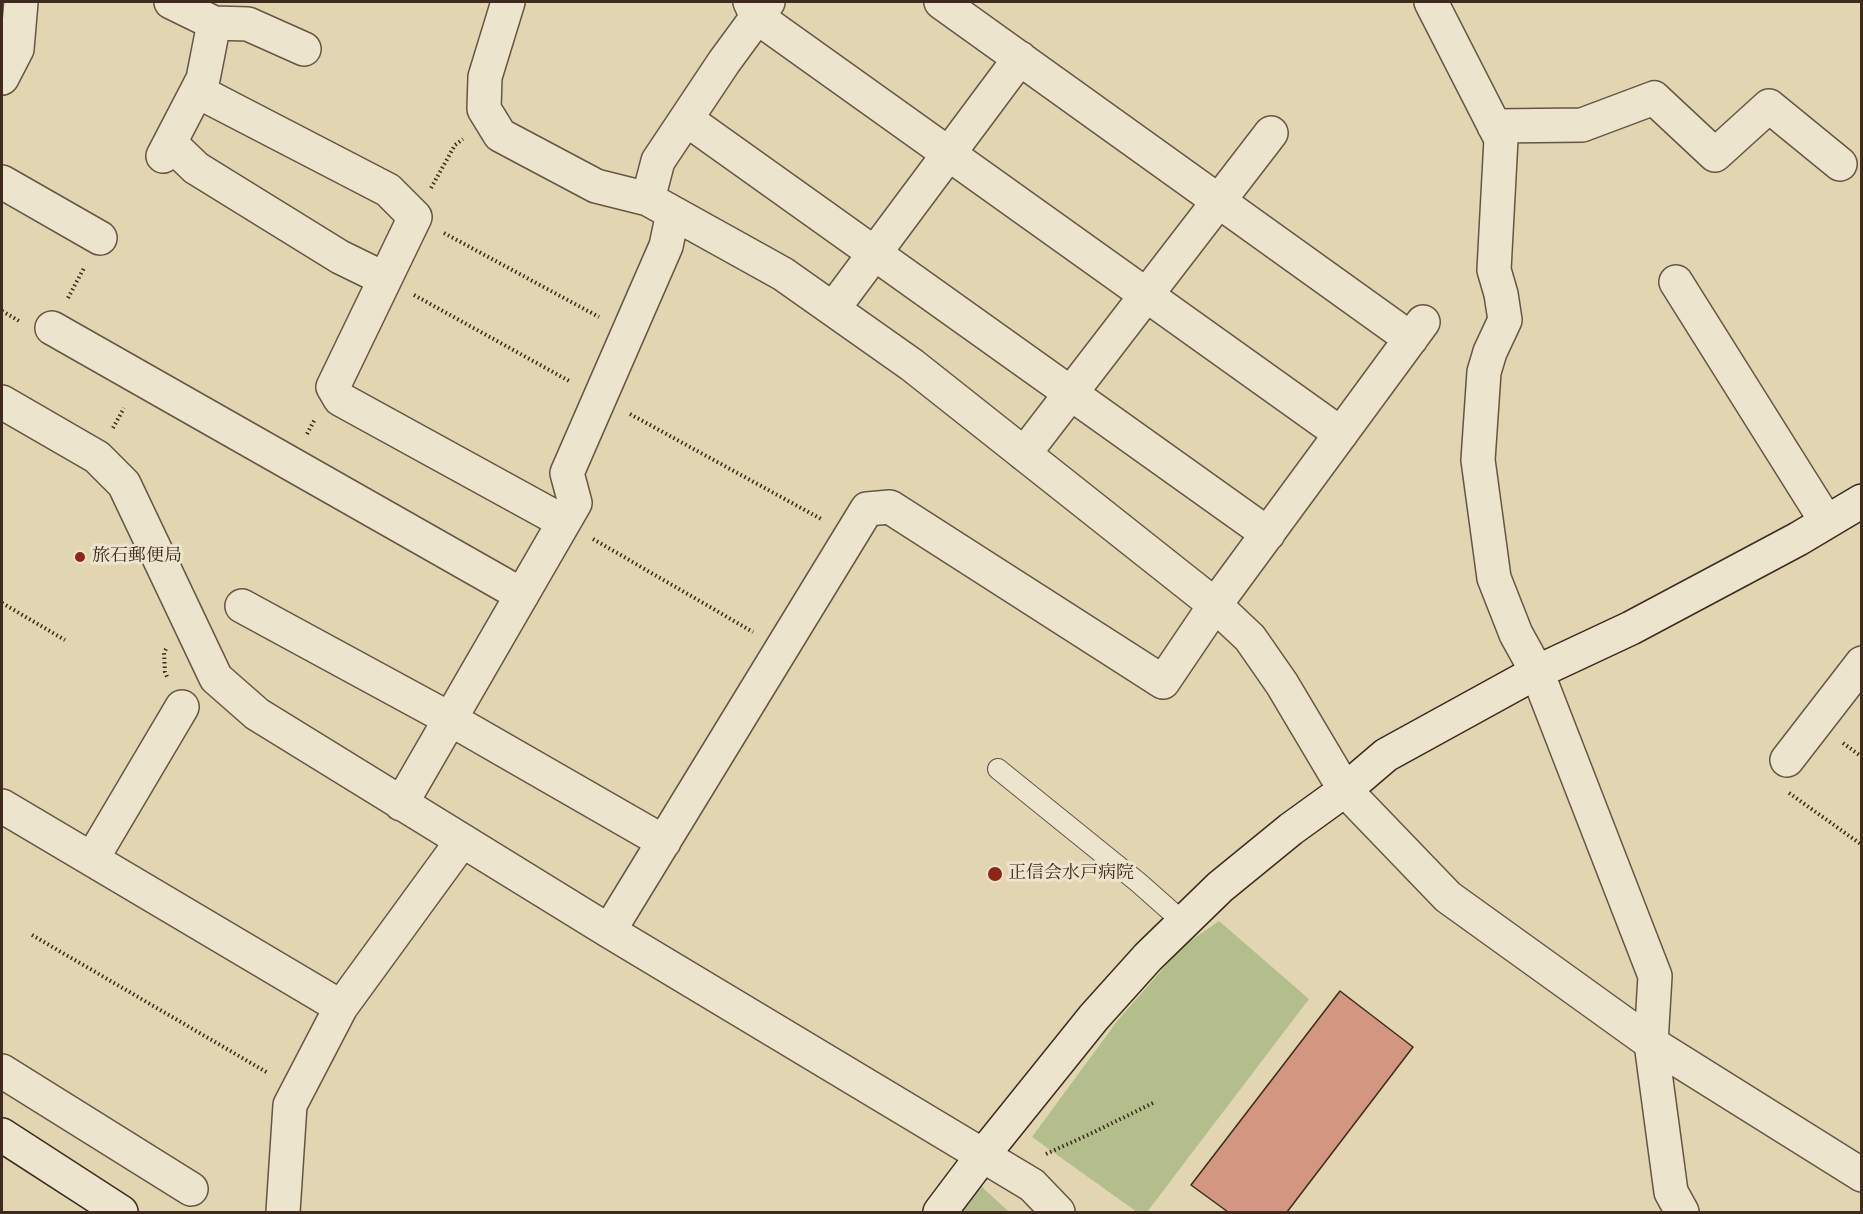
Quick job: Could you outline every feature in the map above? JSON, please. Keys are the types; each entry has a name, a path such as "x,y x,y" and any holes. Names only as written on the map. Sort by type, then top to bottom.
{"street":[{"path":"2,78 17,49 21,2"},
{"path":"171,2 214,24 248,24 304,49"},
{"path":"508,2 485,77 484,109 500,135 596,186 661,206 783,274 912,365 1215,605 1250,638 1282,684 1345,790 1448,897 1651,1043 1860,1171"},
{"path":"609,931 867,509 890,507 1163,682 1215,605 1417,330 1218,201 941,2"},
{"path":"1431,2 1501,139 1494,270 1505,320 1490,352 1484,372 1478,460 1494,578 1516,634 1538,672 1655,976 1651,1043 1671,1192 1682,1212"},
{"path":"401,804 575,503 567,473 666,246 658,160 758,7 948,154 1341,434"},
{"path":"214,24 203,80 167,150 340,257 385,279"},
{"path":"833,309 1020,58"},
{"path":"197,91 388,190 415,217 333,387 340,399 564,522"},
{"path":"1494,126 1582,125 1654,98 1715,155 1769,106 1840,164"},
{"path":"686,119 1268,534"},
{"path":"1024,454 1271,133"},
{"path":"2,182 100,238"},
{"path":"1676,282 1826,521"},
{"path":"52,328 522,595"},
{"path":"2,402 97,457 124,484 216,678 257,714 609,931 1032,1185 1058,1212"},
{"path":"940,1212 1094,1017 1148,957 1220,887 1291,829 1345,790 1386,755 1538,672 1631,628 1798,539 1862,501"},
{"path":"242,606 450,719 664,842"},
{"path":"1787,776 1862,663"},
{"path":"92,859 182,706"},
{"path":"2,806 341,1007"},
{"path":"283,1212 290,1105 341,1007 462,841"},
{"path":"2,1071 191,1189"},
{"path":"2,1135 121,1212"}],"lane":[{"path":"998,769 1140,883 1183,922"}],"path":[{"path":"491,119 455,145 415,217 628,333"},
{"path":"385,279 851,535"},
{"path":"97,457 140,379"},
{"path":"291,464 333,387"},
{"path":"564,522 782,650"},
{"path":"2,603 65,640"},
{"path":"1787,776 1862,846"},
{"path":"32,935 276,1078"},
{"path":"1042,1155 1153,1102"}],"green space":[{"path":"1219,921 1309,999 1147,1212 1137,1212 1032,1137 1118,1020 1183,946"},
{"path":"981,1186 1009,1212 962,1212"}],"building":[{"path":"1340,991 1413,1047 1287,1212 1228,1212 1191,1185"}],"place":[{"name":"旅石郵便局","path":"80,557"},
{"name":"正信会水戸病院","path":"995,874"}]}
